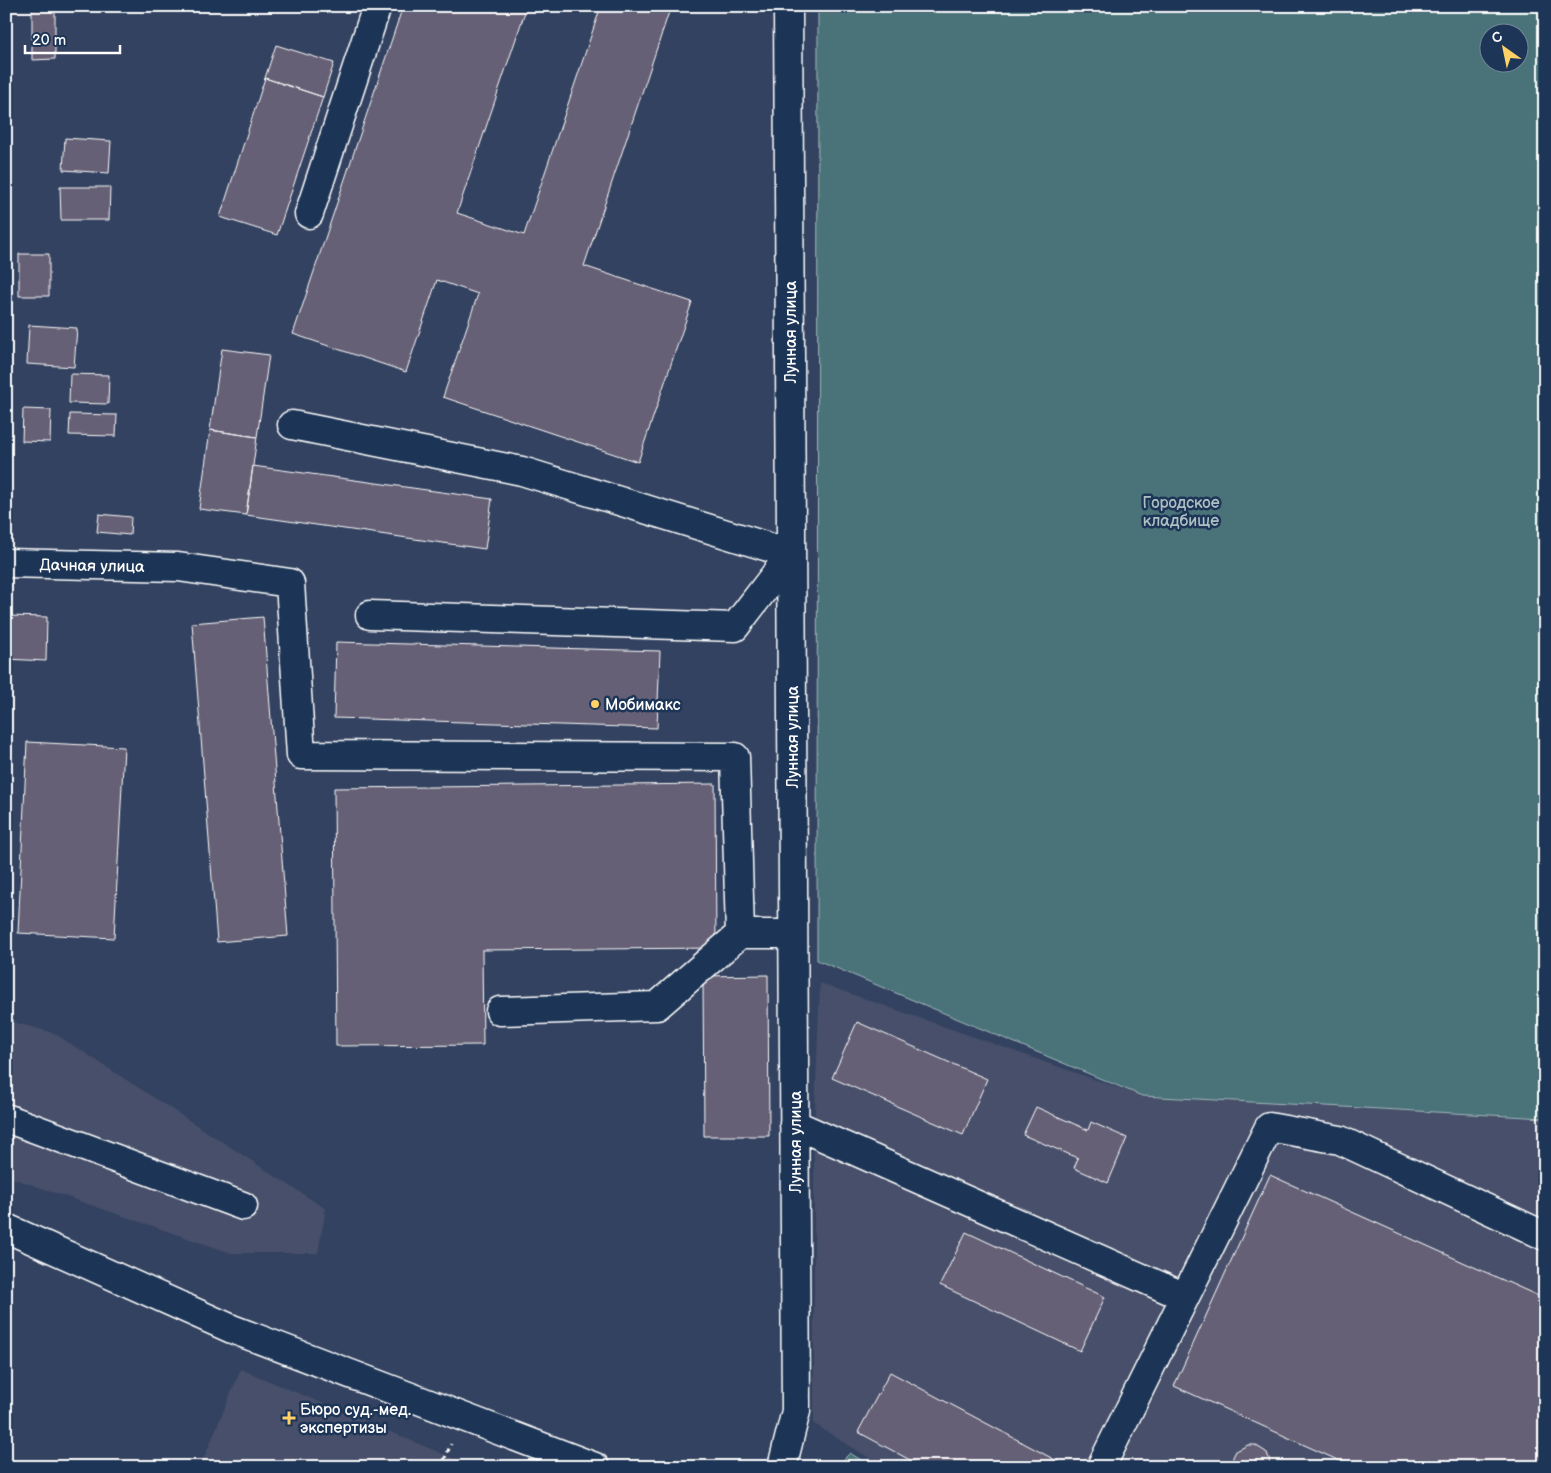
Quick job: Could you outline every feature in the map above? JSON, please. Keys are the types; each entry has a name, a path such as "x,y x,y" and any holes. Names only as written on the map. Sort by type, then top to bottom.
{"street":[{"path":"309,214 377,6"},
{"name":"Лунная улица","path":"782,1467 796,1411 788,6"},
{"path":"292,425 522,471 791,554 735,626 370,615"},
{"name":"Дачная улица","path":"6,563 178,567 290,583 301,755 734,756 740,934"},
{"path":"500,1011 657,1006 740,934 793,934"},
{"path":"6,1118 243,1206"},
{"path":"794,1124 1185,1297"},
{"path":"1102,1467 1269,1127 1340,1140 1545,1236"},
{"path":"6,1228 232,1329 595,1467"}],"shaded area":[{"path":"820,983 1142,1096 1545,1118 1545,1467 884,1467 814,1424 814,1133"},
{"path":"6,1020 54,1033 326,1209 318,1253 231,1253 6,1176"},
{"name":"Бюро суд.-мед. экспертизы","path":"241,1369 474,1467 200,1467"}],"green space":[{"name":"Городское кладбище","path":"818,6 1545,6 1545,1118 1142,1096 817,960"},
{"path":"850,1453 872,1467 836,1467"}],"building":[{"path":"32,6 55,6 55,59 32,60"},
{"path":"403,6 527,6 457,213 524,235 601,6 671,6 584,266 692,302 638,462 443,397 478,294 437,280 406,372 293,334"},
{"path":"276,45 334,63 323,97 265,78"},
{"path":"265,78 323,97 277,235 220,217"},
{"path":"65,138 111,141 109,173 63,170"},
{"path":"60,187 110,187 109,220 61,220"},
{"path":"19,254 49,254 49,296 19,296"},
{"path":"29,325 77,328 74,367 27,364"},
{"path":"222,349 269,355 257,437 210,430"},
{"path":"70,374 109,375 108,404 69,403"},
{"path":"23,409 51,410 50,442 22,441"},
{"path":"70,414 117,415 116,436 69,435"},
{"path":"210,430 257,437 246,515 199,509"},
{"path":"253,466 492,499 485,549 246,515"},
{"path":"99,514 131,517 130,535 97,532"},
{"path":"7,616 47,617 46,661 6,659"},
{"path":"263,617 288,936 217,942 192,623"},
{"path":"336,642 660,651 657,728 334,718"},
{"path":"27,742 124,747 114,938 18,933"},
{"path":"715,784 716,948 482,950 483,1045 336,1046 334,788"},
{"path":"768,975 769,1136 704,1136 703,976"},
{"path":"857,1022 987,1079 963,1135 832,1078"},
{"path":"1036,1107 1088,1130 1091,1122 1127,1138 1108,1183 1074,1168 1078,1158 1023,1135"},
{"path":"1270,1175 1545,1299 1545,1467 1353,1467 1174,1386"},
{"path":"966,1232 1105,1297 1080,1351 940,1285"},
{"path":"890,1372 1059,1462 1056,1467 923,1467 858,1432"},
{"path":"1248,1445 1255,1445 1266,1452 1270,1467 1232,1467 1236,1451"}],"place":[{"name":"Мобимакс","path":"595,704"},
{"name":"Бюро суд.-мед. экспертизы","path":"289,1418"}]}
